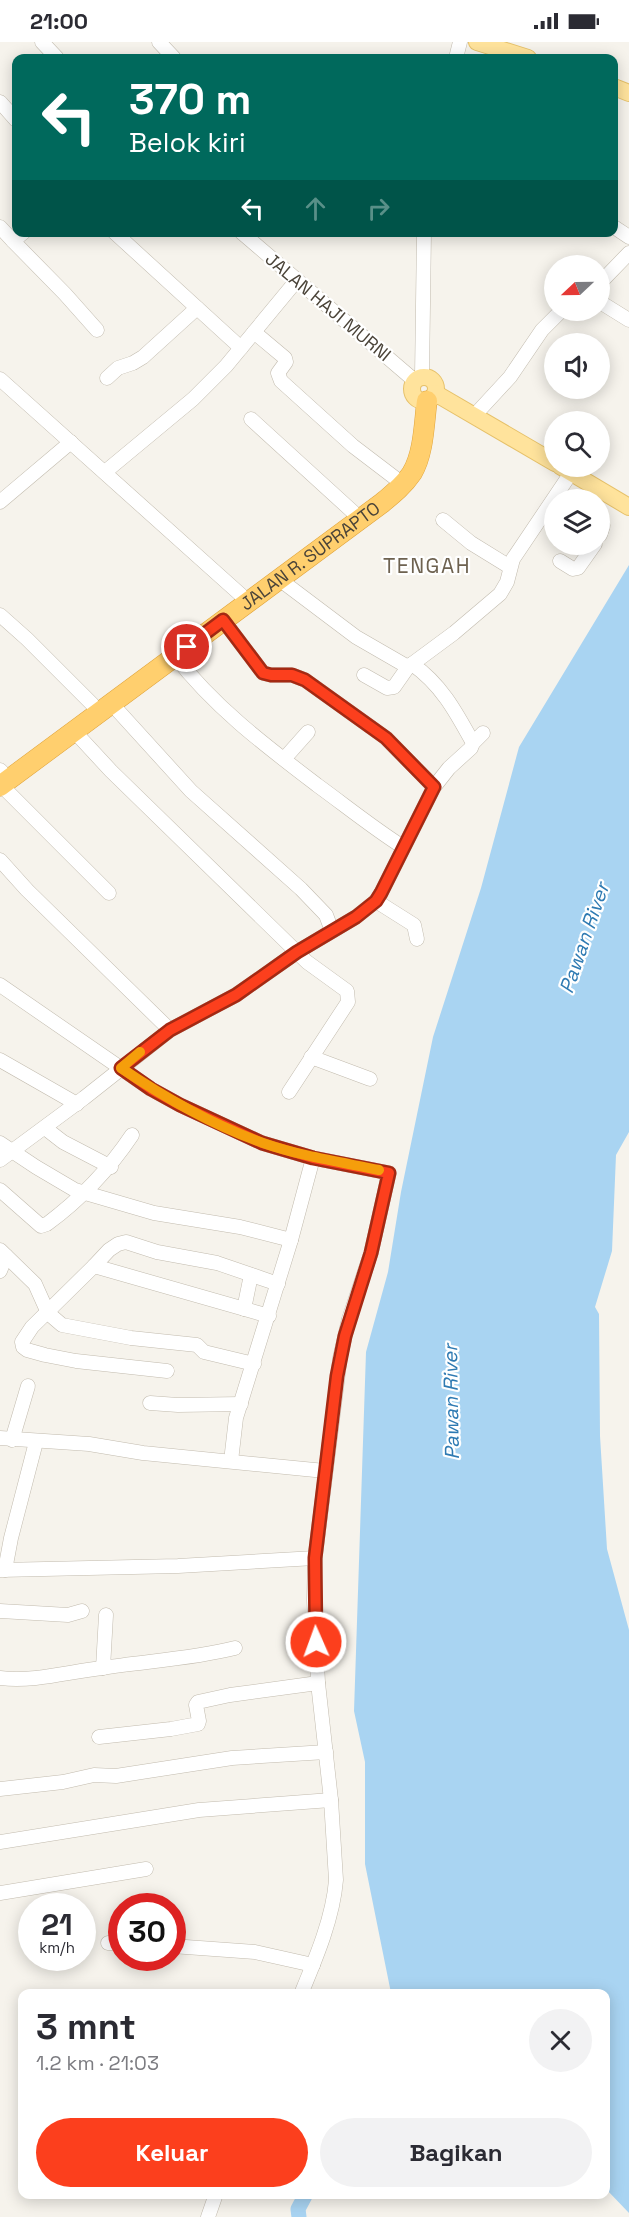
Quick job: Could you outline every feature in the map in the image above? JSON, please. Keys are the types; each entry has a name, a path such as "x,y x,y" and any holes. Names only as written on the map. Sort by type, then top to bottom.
{"highway":[{"name":"JALAN R. SUPRAPTO","path":"181,647 241,595 395,478 402,469 411,447 423,390"},
{"name":"JALAN R. SUPRAPTO","path":"4,775 181,647 223,620 382,503 402,485 415,468 418,458 423,390"},
{"name":"JALAN R. SUPRAPTO","path":"4,775 74,731 101,704"}],"main road":[{"path":"477,42 515,54"},
{"path":"423,390 474,416 544,457"},
{"path":"577,477 629,507"}],"street":[{"path":"42,42 53,54"},
{"path":"159,42 170,54"},
{"path":"0,102 12,116"},
{"path":"19,237 97,330"},
{"path":"119,237 241,348"},
{"name":"JALAN HAJI MURNI","path":"247,237 423,390"},
{"path":"423,390 424,237"},
{"path":"610,273 629,254"},
{"path":"105,472 193,399 241,348 297,280"},
{"path":"107,378 118,368 142,357 197,308"},
{"path":"610,308 629,320"},
{"path":"474,416 510,376 542,330 551,321"},
{"path":"254,332 285,358 286,363 278,373 281,381 353,446 395,478"},
{"path":"0,379 241,595"},
{"path":"251,419 353,512"},
{"path":"0,502 71,442"},
{"path":"364,675 387,688 392,688 410,665 454,633 500,594 507,582 513,559 544,519"},
{"path":"443,520 471,543 510,567"},
{"path":"560,561 573,569 578,568 587,555"},
{"path":"279,579 356,637 429,677 440,688 473,743"},
{"path":"0,615 101,704 191,791 301,888 326,915 332,931"},
{"path":"223,620 261,671 271,675 292,675 305,680 386,738 434,787"},
{"path":"181,647 224,710 284,759 403,847"},
{"path":"74,731 111,771 307,962 347,992 348,1002 289,1092"},
{"path":"284,759 308,732"},
{"path":"6,1156 77,1104 170,1030 236,995 297,952 356,917 376,901 434,787 449,768 473,747 473,743 483,733"},
{"path":"4,775 109,893"},
{"path":"0,860 27,890 170,1030"},
{"path":"376,901 414,925 417,939"},
{"path":"0,985 151,1089 237,1132 262,1143 313,1158 387,1171 389,1174 371,1253 349,1319 340,1358 315,1558 314,1600 318,1683 336,1868 335,1893 313,1965 303,1989"},
{"path":"311,1057 370,1079"},
{"path":"0,1060 77,1104"},
{"path":"45,1128 72,1147 111,1167"},
{"path":"0,1190 43,1226 58,1217 111,1167 132,1135"},
{"path":"0,1143 6,1156 68,1187 154,1213 240,1227 291,1240"},
{"path":"231,1461 241,1404 269,1316 313,1158"},
{"path":"167,1371 76,1361 27,1350 22,1344 26,1334 109,1250 126,1242 157,1252 217,1263 278,1284"},
{"path":"0,1271 3,1253"},
{"path":"3,1253 35,1284 48,1313 56,1322 73,1328 131,1338 197,1345 204,1352 254,1364"},
{"path":"94,1266 269,1316"},
{"path":"244,1309 251,1275"},
{"path":"28,1386 6,1439 79,1443 153,1454 325,1470"},
{"path":"150,1403 241,1404"},
{"path":"36,1442 2,1570 227,1564 315,1558"},
{"path":"0,1611 68,1614 82,1611"},
{"path":"103,1668 106,1615"},
{"path":"0,1678 20,1679 190,1658 236,1648"},
{"path":"99,1737 198,1724 200,1721 195,1706 198,1702 230,1695 318,1683"},
{"path":"0,1789 63,1782 94,1775 116,1776 232,1758 326,1752"},
{"path":"0,1842 199,1810 331,1800"},
{"path":"0,1893 146,1869"},
{"path":"186,1947 255,1952 313,1965"},
{"path":"208,2217 214,2199"}],"water":[{"name":"Pawan River","path":"629,565 629,1132 616,1155 612,1251 595,1307 599,1314 600,1436 607,1549 629,1630 629,2213 610,2193 610,1989 390,1989 365,1864 365,1762 354,1711 366,1352 388,1272 401,1192 433,1037 481,888 519,747"}],"waterway":[{"path":"299,2217 298,2209 303,2199"}],"slow traffic":[{"path":"140,1052 121,1068 151,1089 180,1105 262,1143 313,1158 379,1170"}],"district":[{"name":"TENGAH","path":"427,566"}],"route":[{"path":"187,647 223,620 261,671 271,675 298,676 305,680 386,738 434,787 376,901 356,917 297,952 236,995 170,1030 121,1068 151,1089 180,1105 262,1143 313,1158 389,1173 371,1253 349,1319 337,1376 315,1558 316,1642"}]}
